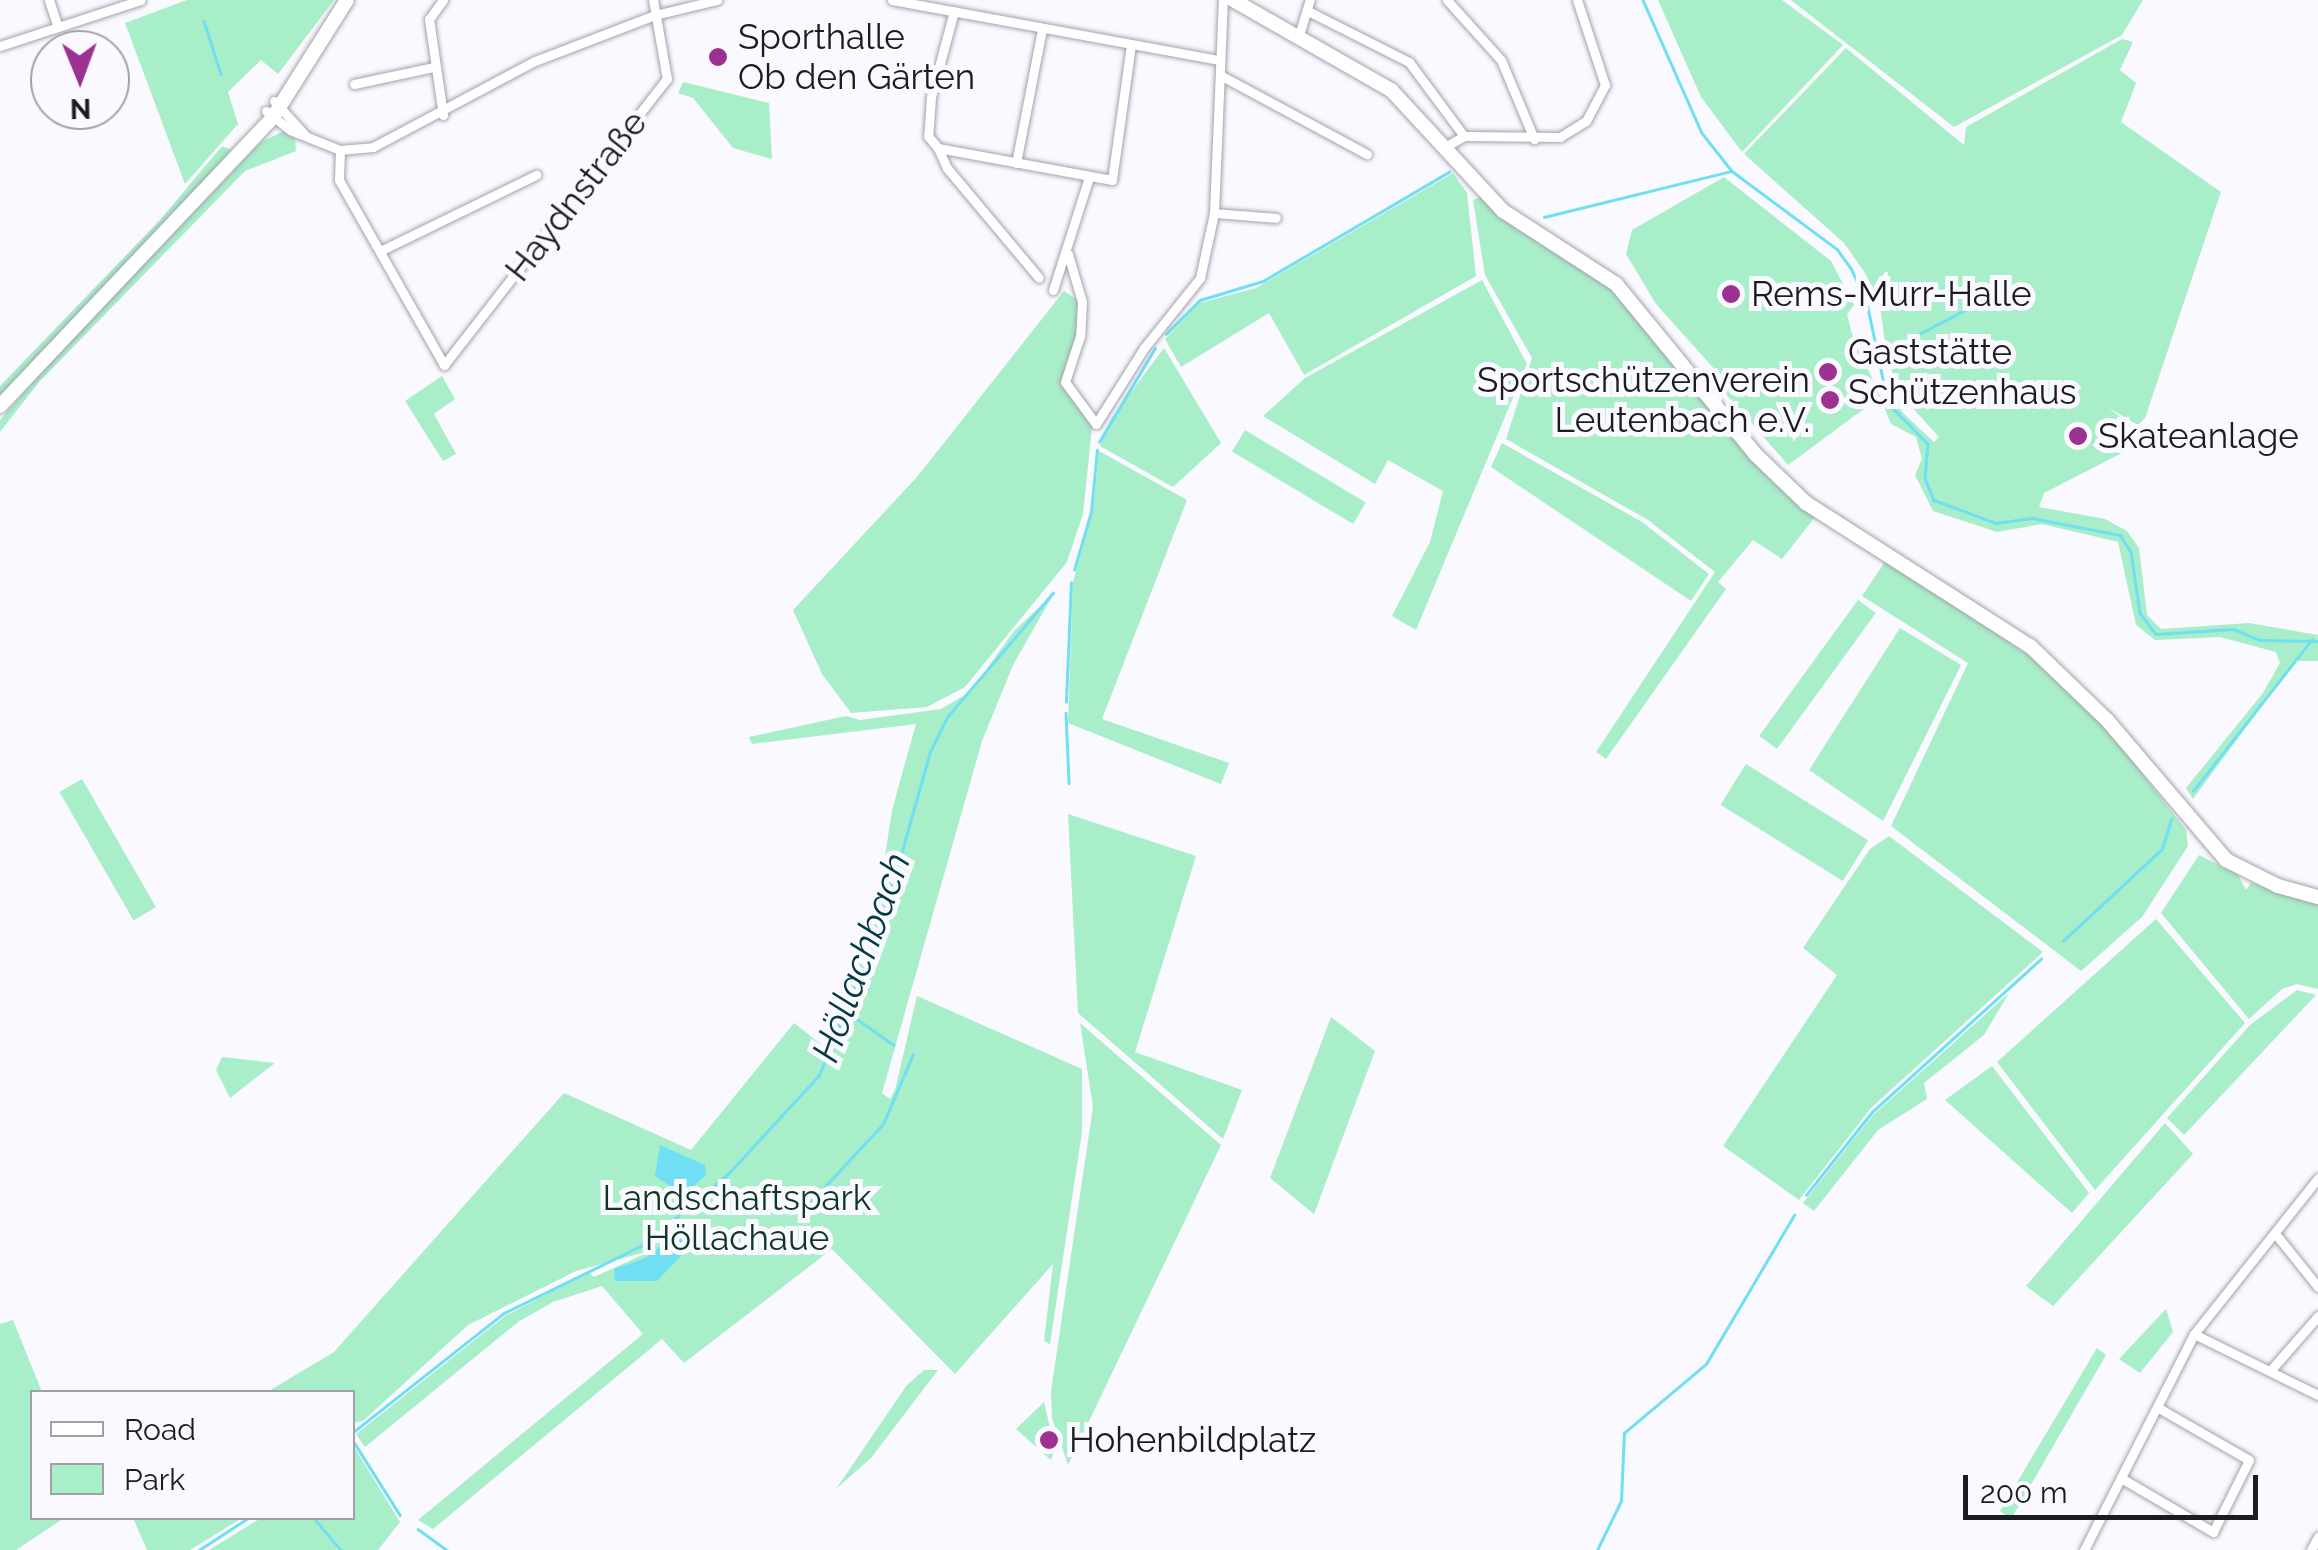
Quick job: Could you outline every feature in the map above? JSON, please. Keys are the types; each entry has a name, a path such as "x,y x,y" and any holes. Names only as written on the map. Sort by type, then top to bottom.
{"street":[{"path":"49,0 58,27"},
{"path":"0,46 141,0"},
{"path":"0,406 222,170 273,109 347,0"},
{"path":"442,0 429,19 443,115"},
{"name":"Haydnstraße","path":"380,252 444,365 668,79 654,0"},
{"path":"273,109 306,137 340,150 388,142 536,61 655,15 716,0"},
{"path":"892,0 1220,60"},
{"path":"966,0 958,12 931,98 929,141 1040,278"},
{"path":"1068,254 1082,302 1080,336 1065,382 1096,424 1144,348 1194,288 1214,213 1223,0"},
{"path":"1232,0 1392,90 1503,211 1616,284 1737,431 1826,518 2041,656 2107,720 2226,860 2278,886 2318,897"},
{"path":"1448,0 1501,60 1534,139"},
{"path":"1445,147 1464,136 1534,139 1574,130 1603,96 1599,51 1577,0"},
{"path":"1299,35 1310,6 1409,62 1464,136"},
{"path":"1016,163 1042,29"},
{"path":"938,148 1112,180 1132,45"},
{"path":"354,84 434,67"},
{"path":"1220,75 1367,154"},
{"path":"340,150 338,180 380,252 536,176"},
{"path":"1053,290 1068,254 1089,177"},
{"path":"1214,213 1276,218"},
{"path":"2084,1550 2194,1334 2278,1237 2282,1219 2318,1178"},
{"path":"2278,1237 2318,1286"},
{"path":"2270,1371 2318,1316"},
{"path":"2194,1334 2318,1396"},
{"path":"2120,1478 2213,1532 2249,1460 2156,1407"},
{"path":"2311,1550 2318,1537"}],"green space":[{"path":"187,0 334,0 278,74 261,60 228,92 238,124 185,184 125,23"},
{"path":"1658,0 1782,0 1843,45 1742,152 1701,97"},
{"path":"1791,0 2143,0 2122,35 1954,127"},
{"path":"2122,39 2133,42 2120,70 2136,83 2121,122 2221,192 2145,418 2138,425 2109,408 2138,432 2122,453 2044,493 2039,507 2105,519 2127,531 2139,548 2147,615 2161,629 2249,623 2318,635 2318,661 2295,661 2193,799 2186,788 2263,693 2280,663 2276,652 2220,637 2155,640 2136,625 2118,542 2042,524 1997,532 1933,511 1915,475 1922,459 1916,437 1891,424 1880,397 1788,465 1711,377 1717,372 1656,304 1626,254 1632,230 1724,177 1831,261 1854,305 1847,314 1852,334 1880,396 1894,389 1902,412 1934,442 1939,437 1902,396 1888,362 1880,307 1865,273 1844,243 1744,154 1846,48 1964,145 1966,127"},
{"path":"683,82 769,103 772,159 733,148 693,98 678,93"},
{"path":"284,131 295,139 296,151 245,171 39,382 0,432 0,420 54,358 261,142"},
{"path":"222,146 231,150 202,186 0,398 0,386 160,220"},
{"path":"1453,173 1467,193 1476,276 1304,375 1269,313 1181,367 1165,339 1200,303 1256,288"},
{"path":"1481,197 1614,289 1772,481 1815,517 1782,559 1753,540 1718,582 1726,589 1606,759 1596,752 1715,572 1648,520 1506,439 1532,358 1485,275 1473,200"},
{"path":"1482,280 1527,364 1416,630 1392,616 1430,542 1443,491 1388,460 1375,484 1263,416 1305,378"},
{"path":"1064,291 1079,301 1078,335 1061,382 1092,427 1083,514 1067,562 965,687 927,707 851,713 822,674 793,610 917,477"},
{"path":"1164,348 1221,443 1173,487 1100,446 1111,419"},
{"path":"442,376 455,399 434,414 456,454 443,461 405,401"},
{"path":"1245,430 1366,503 1353,524 1232,451"},
{"path":"1502,443 1642,522 1709,574 1691,601 1491,467"},
{"path":"1099,451 1187,500 1102,719 1229,763 1221,784 1068,723 1073,582 1093,510"},
{"path":"1886,560 2049,669 2107,728 2186,830 2188,846 2142,917 2081,971 1891,826 1968,663 1862,596"},
{"name":"Landschaftspark Höllachaue","path":"1054,593 1013,665 982,741 882,1093 890,1099 895,1090 917,996 1082,1069 1082,1132 1050,1344 1044,1341 1053,1264 955,1374 832,1249 684,1363 662,1339 433,1529 418,1520 643,1334 602,1286 553,1302 518,1322 365,1447 356,1434 505,1316 589,1272 594,1277 653,1250 576,1271 468,1325 363,1421 355,1423 355,1390 270,1390 334,1352 564,1093 691,1150 794,1023 822,1045 878,903 892,810 916,724 752,744 749,737 846,716 860,720 941,709 970,692 1014,631"},
{"path":"1858,600 1876,613 1777,749 1759,736"},
{"path":"1900,628 1961,665 1883,821 1809,770"},
{"path":"1746,764 1868,840 1843,881 1721,805"},
{"path":"82,779 156,907 133,920 59,792"},
{"path":"1068,814 1196,856 1135,1052 1242,1090 1223,1139 1078,1013"},
{"path":"1889,836 2043,952 1871,1108 1799,1200 1723,1146 1837,975 1803,948 1870,849"},
{"path":"2199,855 2238,875 2246,890 2251,883 2318,903 2318,989 2297,984 2282,989 2249,1019 2161,913"},
{"path":"2156,919 2245,1023 2095,1190 1997,1062"},
{"path":"2297,990 2316,995 2184,1135 2167,1118 2250,1025"},
{"path":"2009,993 1984,1035 1924,1083 1927,1099 1878,1130 1814,1211 1803,1203 1873,1115"},
{"path":"1331,1017 1375,1051 1314,1214 1270,1178"},
{"path":"1080,1023 1221,1145 1068,1465 1052,1418 1051,1391 1093,1107"},
{"path":"222,1057 275,1063 230,1098 216,1070"},
{"path":"1992,1066 2089,1193 2072,1213 1945,1100"},
{"path":"2165,1123 2193,1154 2053,1306 2026,1286"},
{"path":"2166,1309 2173,1332 2140,1373 2119,1359"},
{"path":"13,1320 41,1390 30,1390 30,1520 61,1520 16,1550 0,1550 0,1324"},
{"path":"2097,1348 2106,1355 2011,1519 2000,1511"},
{"path":"924,1370 938,1370 871,1458 836,1489 907,1385"},
{"path":"1044,1402 1055,1449 1051,1460 1016,1429"},
{"path":"355,1448 400,1522 378,1550 209,1550 258,1520 355,1520"},
{"path":"134,1520 239,1520 190,1550 147,1550"}],"water":[{"path":"660,1145 705,1165 706,1175 686,1193 676,1190 655,1176"},
{"path":"692,1222 703,1233 657,1281 615,1281 614,1269 645,1258"}],"waterway":[{"path":"1643,0 1702,133 1732,171 1837,249 1851,268 1867,303 1888,403 1928,444 1925,478 1934,500 1996,523 2032,518 2120,535 2131,552 2140,613 2156,634 2233,629 2260,640 2318,641"},
{"path":"204,21 221,74"},
{"name":"Höllachbach","path":"1544,217 1731,171"},
{"name":"Höllachbach","path":"1166,334 1200,300 1263,281 1449,172"},
{"path":"1919,334 1996,294"},
{"name":"Höllachbach","path":"1099,442 1155,348"},
{"name":"Höllachbach","path":"1074,570 1091,512 1097,450"},
{"path":"1066,702 1071,583"},
{"name":"Höllachbach","path":"355,1431 504,1313 645,1244 729,1173 819,1075 881,925 930,752 947,717 1053,593"},
{"path":"2193,791 2312,639"},
{"path":"1066,713 1069,783"},
{"path":"2063,941 2162,849 2171,819"},
{"path":"1806,1195 1872,1112 2041,959"},
{"path":"847,1012 894,1045"},
{"path":"805,1208 883,1124 913,1054"},
{"path":"1597,1550 1621,1501 1624,1433 1706,1364 1794,1215"},
{"path":"355,1444 400,1515"},
{"path":"199,1550 245,1520"},
{"path":"316,1520 341,1550"},
{"path":"418,1529 447,1550"}],"place":[{"name":"Sporthalle Ob den Gärten","path":"718,57"},
{"name":"Rems-Murr-Halle","path":"1731,294"},
{"name":"Gaststätte Schützenhaus","path":"1828,372"},
{"name":"Sportschützenverein Leutenbach e.V.","path":"1830,400"},
{"name":"Skateanlage","path":"2078,436"},
{"name":"Hohenbildplatz","path":"1049,1440"}]}
